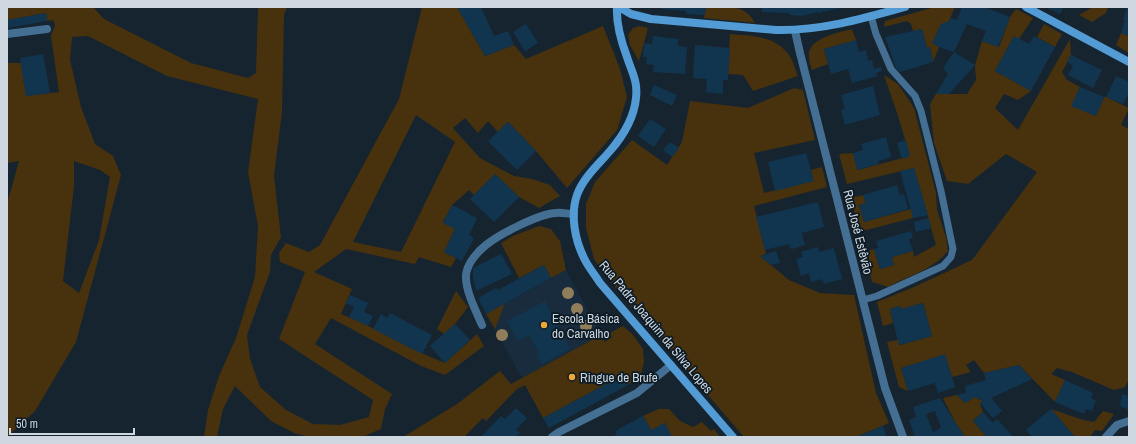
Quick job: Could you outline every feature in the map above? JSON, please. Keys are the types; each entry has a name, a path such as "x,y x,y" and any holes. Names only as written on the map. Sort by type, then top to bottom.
{"street":[{"path":"618,7 632,14 651,19 795,31 826,27 905,7"},
{"name":"Rua Padre Joaquim da Silva Lopes","path":"618,7 617,18 620,36 636,84 636,99 631,118 622,138 586,179 577,195 574,214 576,235 585,260 600,283 733,437"},
{"path":"1026,7 1129,62"},
{"path":"7,34 47,28"},
{"name":"Rua José Estêvão","path":"795,31 885,388 903,437"},
{"path":"482,325 472,301 466,276 470,265 477,254 486,245 536,218 555,213 574,214"},
{"path":"552,437 559,432 637,393 671,365"},
{"path":"1106,437 1117,425 1129,421"}],"lane":[{"path":"863,300 877,296 943,266 950,257 953,249 941,191 921,111 915,96 891,69 876,34 871,16"}],"shaded area":[{"path":"7,7 93,7 104,19 191,63 248,78 256,73 258,7 287,7 284,15 282,112 274,176 281,237 271,255 270,272 247,335 250,359 260,387 286,410 313,424 340,425 369,417 373,400 279,339 305,272 280,262 279,253 286,243 309,252 320,245 399,99 422,7 457,7 485,56 514,45 526,59 603,26 620,69 627,97 617,130 567,188 536,151 508,122 498,132 488,121 478,133 465,118 453,128 480,158 514,176 532,179 550,185 560,196 539,208 519,197 495,174 474,195 469,190 452,205 443,222 455,229 444,252 456,258 451,267 419,257 415,264 346,249 314,272 352,289 341,314 445,363 477,334 484,346 445,375 421,366 331,318 315,344 392,394 385,409 381,429 362,437 310,437 294,433 271,421 235,386 223,409 217,437 204,437 208,410 219,376 236,338 255,277 258,226 248,172 258,99 167,76 88,36 72,37 70,60 81,107 95,144 113,156 121,175 76,342 35,411 7,437 7,204 19,161 7,163 7,63 21,63 26,96 59,92 51,36 55,25 53,20 47,21 46,13 7,20","holes":["416,115 455,142 401,252 353,242","74,161 100,170 110,177 99,240 79,293 63,281 74,186"]},
{"path":"706,7 727,7 740,9 746,12 755,23 704,18"},
{"path":"935,7 955,7 949,21 932,43 939,47 933,62 930,47 927,48 922,29 913,31 911,24 907,21 884,27 885,21"},
{"path":"1093,7 1108,7 1106,13 1092,22 1079,15"},
{"path":"1016,9 1033,18 1019,39 1014,36 995,71 1031,91 1018,100 1004,94 995,108 1018,130 1070,39 1071,55 1062,72 1067,80 1080,87 1072,106 1096,116 1104,97 1106,97 1129,108 1121,125 1129,129 1129,379 1125,387 1114,390 1072,372 1057,368 1051,374 1065,380 1055,402 1019,365 984,373 974,360 966,365 971,372 952,377 945,355 901,368 908,391 899,387 887,342 898,340 900,345 932,336 923,303 901,309 900,306 890,309 893,323 883,326 877,302 914,287 972,260 1037,172 1006,154 968,184 947,181 934,143 930,104 936,94 967,94 976,80 975,65 982,41 999,47 1010,17"},
{"path":"1044,24 1062,34 1055,47 1037,37"},
{"path":"640,26 648,28 639,61 630,45 628,35 633,28"},
{"path":"852,29 856,40 824,49 828,64 812,70 809,51 812,46 818,41 831,35"},
{"path":"1121,33 1129,36 1129,53 1116,45"},
{"path":"730,34 756,36 779,45 791,58 798,76 753,91 743,75 728,74"},
{"path":"884,75 898,84 914,108 936,193 937,210 946,237 948,251 942,258 928,268 888,287 872,282 865,252 874,249 880,269 894,265 892,257 913,251 914,257 936,245 914,168 847,184 839,154 853,153 858,170 910,156"},
{"path":"794,88 803,90 815,140 754,153 764,193 813,181 811,170 822,167 827,187 754,206 766,254 760,256 789,280 820,293 854,295 876,393 889,423 856,437 744,437 610,281 594,259 586,228 586,204 595,182 632,140 667,165 682,142 690,101 748,108"},
{"path":"863,195 866,203 859,205 864,222 911,209 913,218 859,232 851,198"},
{"path":"539,226 551,229 560,241 566,270 551,278 544,265 519,278 501,243 513,236"},
{"name":"Escola Básica do Carvalho","path":"566,270 601,335 522,378 486,314"},
{"path":"456,291 468,307 455,324 444,334 437,329"},
{"path":"505,303 495,329 486,314"},
{"path":"623,326 633,335 643,349 644,362 641,374 628,385 623,375 543,418 525,385 517,389 486,421 483,418 464,437 403,437 457,404 500,371 511,384 601,335 605,342 612,337 610,333"},
{"path":"957,395 965,403 975,397 983,401 980,404 983,412 973,421 986,436 985,437 965,437 955,422 943,398"},
{"path":"659,409 669,409 680,421 693,427 702,422 711,431 714,429 720,437 672,437 665,423 651,430 643,416"},
{"path":"1051,409 1083,420 1094,422 1103,411 1114,414 1102,431 1095,430 1090,437 1075,437"}],"building":[{"path":"457,7 481,7 494,36 508,31 514,45 485,56"},
{"path":"662,7 706,7 705,15 686,14 686,11 662,9"},
{"path":"762,7 840,8 802,16 790,15 790,13 762,12"},
{"path":"962,7 984,7 1010,17 998,47 982,41 986,31 967,24 954,52 932,43 941,24 949,21 951,18 957,20"},
{"path":"1045,7 1064,7 1060,14"},
{"path":"1127,8 1129,9 1129,36 1121,33"},
{"path":"46,13 47,21 7,28 7,20"},
{"path":"526,24 538,43 525,51 513,32"},
{"path":"922,29 927,48 930,47 933,62 900,72 896,68 885,37"},
{"path":"653,36 678,39 678,46 687,47 685,74 653,72 654,65 646,64 647,57 643,57 644,43 652,44"},
{"path":"1014,36 1029,44 1034,36 1055,47 1031,91 995,71"},
{"path":"856,40 859,52 866,50 868,61 872,60 874,69 881,67 882,71 876,73 877,76 852,83 848,69 831,74 824,49"},
{"path":"695,45 730,48 728,80 723,80 723,94 706,92 707,79 693,78"},
{"path":"954,52 975,65 949,94 936,94 948,74 943,68"},
{"path":"43,54 50,93 26,96 20,58"},
{"path":"1071,55 1102,70 1093,88 1068,75 1073,66 1067,62"},
{"path":"1116,76 1129,82 1129,92 1123,104 1106,97"},
{"path":"654,85 677,95 672,106 650,95"},
{"path":"873,86 880,115 845,125 841,110 845,109 841,95"},
{"path":"1080,87 1104,97 1096,116 1071,106"},
{"path":"650,119 666,129 654,147 638,136"},
{"path":"508,122 536,151 517,170 488,141"},
{"path":"886,137 891,157 878,161 879,164 857,170 853,153 863,150 861,144"},
{"path":"906,140 910,156 902,159 897,143"},
{"path":"670,142 679,148 672,157 663,150"},
{"path":"806,153 814,181 775,191 768,162"},
{"path":"914,168 928,215 913,218 900,171"},
{"path":"495,174 519,197 494,222 470,199"},
{"path":"897,185 900,195 904,194 908,209 864,222 859,205 866,203 863,195"},
{"path":"818,202 824,227 802,233 805,245 792,249 790,248 789,244 765,250 756,217"},
{"path":"452,205 477,218 469,235 474,238 462,261 444,252 455,229 443,223"},
{"path":"929,218 931,228 916,232 914,222"},
{"path":"911,231 913,238 909,239 913,251 892,257 894,265 880,269 874,249 878,248 876,241"},
{"path":"818,247 819,252 834,248 842,279 824,284 822,279 811,282 809,273 801,276 796,259 803,257 801,252"},
{"path":"776,251 780,263 771,265 760,256"},
{"path":"501,254 512,274 476,291 473,268"},
{"path":"544,265 551,278 486,314 478,298 496,288 498,290"},
{"path":"350,295 368,303 364,312 373,316 368,326 349,317 354,307 346,303"},
{"path":"545,301 570,349 542,364 537,354 539,353 529,335 518,341 507,321"},
{"path":"923,303 932,336 899,345 890,309 900,306 901,309"},
{"path":"390,313 432,335 422,354 373,329 381,314 387,318"},
{"path":"455,324 470,340 445,363 430,346"},
{"path":"945,354 955,387 938,393 935,383 908,391 901,368"},
{"path":"1019,365 1032,379 991,398 1002,411 993,418 980,403 983,401 975,397 965,403 957,395 966,393 965,386 986,380 984,373"},
{"path":"623,375 628,385 549,428 543,418"},
{"path":"1065,380 1093,393 1091,398 1096,401 1092,411 1086,409 1084,414 1055,402"},
{"path":"1122,394 1129,396 1129,410 1120,406"},
{"path":"940,398 965,437 915,437 909,420 916,417 913,407","holes":["935,411 941,428 933,432 926,414"]},
{"path":"516,408 527,418 516,430 520,433 516,437 481,437 501,416 505,419"},
{"path":"1051,409 1075,437 1032,437 1026,430"},
{"path":"983,412 993,423 997,419 1013,437 987,437 973,421"},
{"path":"643,416 651,430 665,423 672,437 612,437 617,434 615,431"},
{"path":"883,426 887,437 856,437"}],"place":[{"name":"Escola Básica do Carvalho","path":"544,325"},
{"name":"Ringue de Brufe","path":"572,377"}]}
